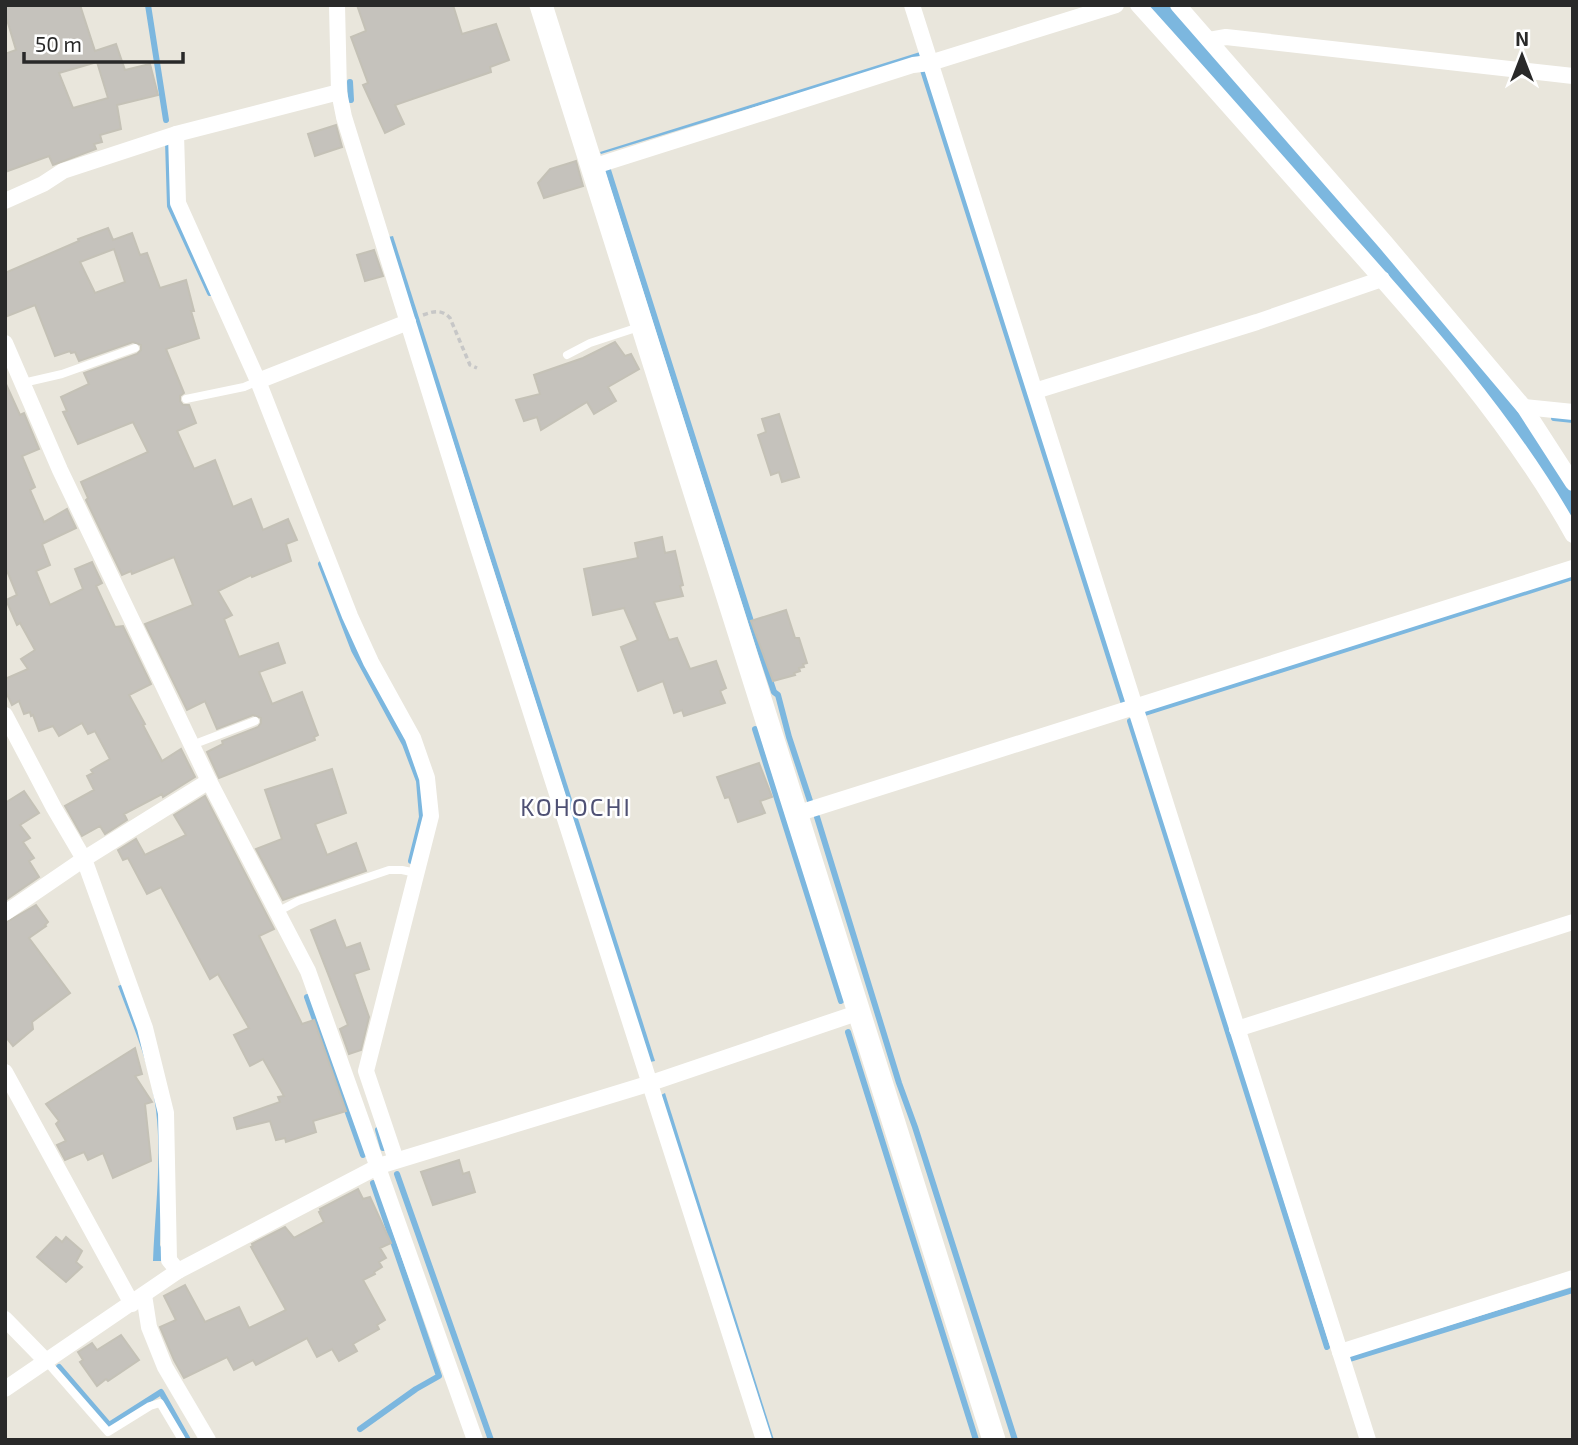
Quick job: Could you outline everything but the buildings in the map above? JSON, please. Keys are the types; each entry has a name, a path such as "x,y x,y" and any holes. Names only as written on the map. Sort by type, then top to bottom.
{"street":[{"path":"337,5 340,92 344,117 414,319 480,554 764,1440"},
{"path":"541,5 994,1440"},
{"path":"912,5 1368,1440"},
{"path":"592,167 913,65 930,63 1116,5"},
{"path":"1138,5 1202,74 1434,339 1532,468 1573,535"},
{"path":"1178,5 1453,321 1524,407 1573,483"},
{"path":"1209,40 1226,37 1573,76"},
{"path":"5,201 43,184 63,171 176,134 340,92"},
{"path":"176,134 178,204 258,381 351,616 371,662 413,738 427,778 431,816 366,1071 396,1160"},
{"path":"1035,391 1257,322 1382,279"},
{"path":"258,381 414,319"},
{"path":"1434,339 1453,321"},
{"path":"5,343 60,470 209,781 308,971 475,1440"},
{"path":"1524,407 1573,412"},
{"path":"796,814 1573,568"},
{"path":"5,715 84,859 145,1028 166,1113 169,1259 178,1271"},
{"path":"5,914 84,859 209,781"},
{"path":"1237,1029 1573,922"},
{"path":"5,1389 178,1271 379,1166 651,1083 860,1012"},
{"path":"5,1073 138,1299 165,1367 208,1440"},
{"path":"1340,1352 1573,1278"},
{"path":"5,1318 46,1361"}],"lane":[{"path":"567,355 590,343 642,326"},
{"path":"23,383 62,374 135,348"},
{"path":"186,400 244,387 258,381"},
{"path":"192,745 255,720"},
{"path":"277,912 298,901 378,873 402,870 416,873"},
{"path":"46,1361 108,1432 150,1406 160,1403 182,1440"}],"path":[{"path":"414,319 435,310 445,313 450,318 470,365 477,368"}],"water":[{"path":"1144,5 1169,5 1299,150 1518,410 1573,491 1573,527 1533,462"},
{"path":"920,52 921,56 601,154 600,152"},
{"path":"393,236 655,1061 650,1062 388,237"},
{"path":"123,984 149,1056 164,1143 160,1245 164,1261 153,1261 158,1166 154,1094 146,1062 118,986"},
{"path":"665,1093 774,1440 771,1440 661,1095"}],"waterway":[{"path":"148,5 166,120"},
{"path":"923,70 1124,704"},
{"path":"350,82 351,100"},
{"path":"168,142 170,206 210,293"},
{"path":"607,167 811,804"},
{"path":"1554,418 1573,420"},
{"path":"321,564 354,650 405,744 419,781 422,817 411,861"},
{"path":"1145,713 1573,577"},
{"path":"1130,721 1327,1347"},
{"path":"755,729 841,1001"},
{"path":"817,817 899,1083 1015,1440"},
{"path":"307,997 363,1155"},
{"path":"848,1032 976,1440"},
{"path":"378,1130 383,1148"},
{"path":"397,1174 491,1440"},
{"path":"360,1429 439,1376 373,1183"},
{"path":"1350,1359 1573,1290"},
{"path":"59,1367 109,1425 161,1392 188,1440"}],"district":[{"name":"KOHOCHI","path":"576,808"}]}
